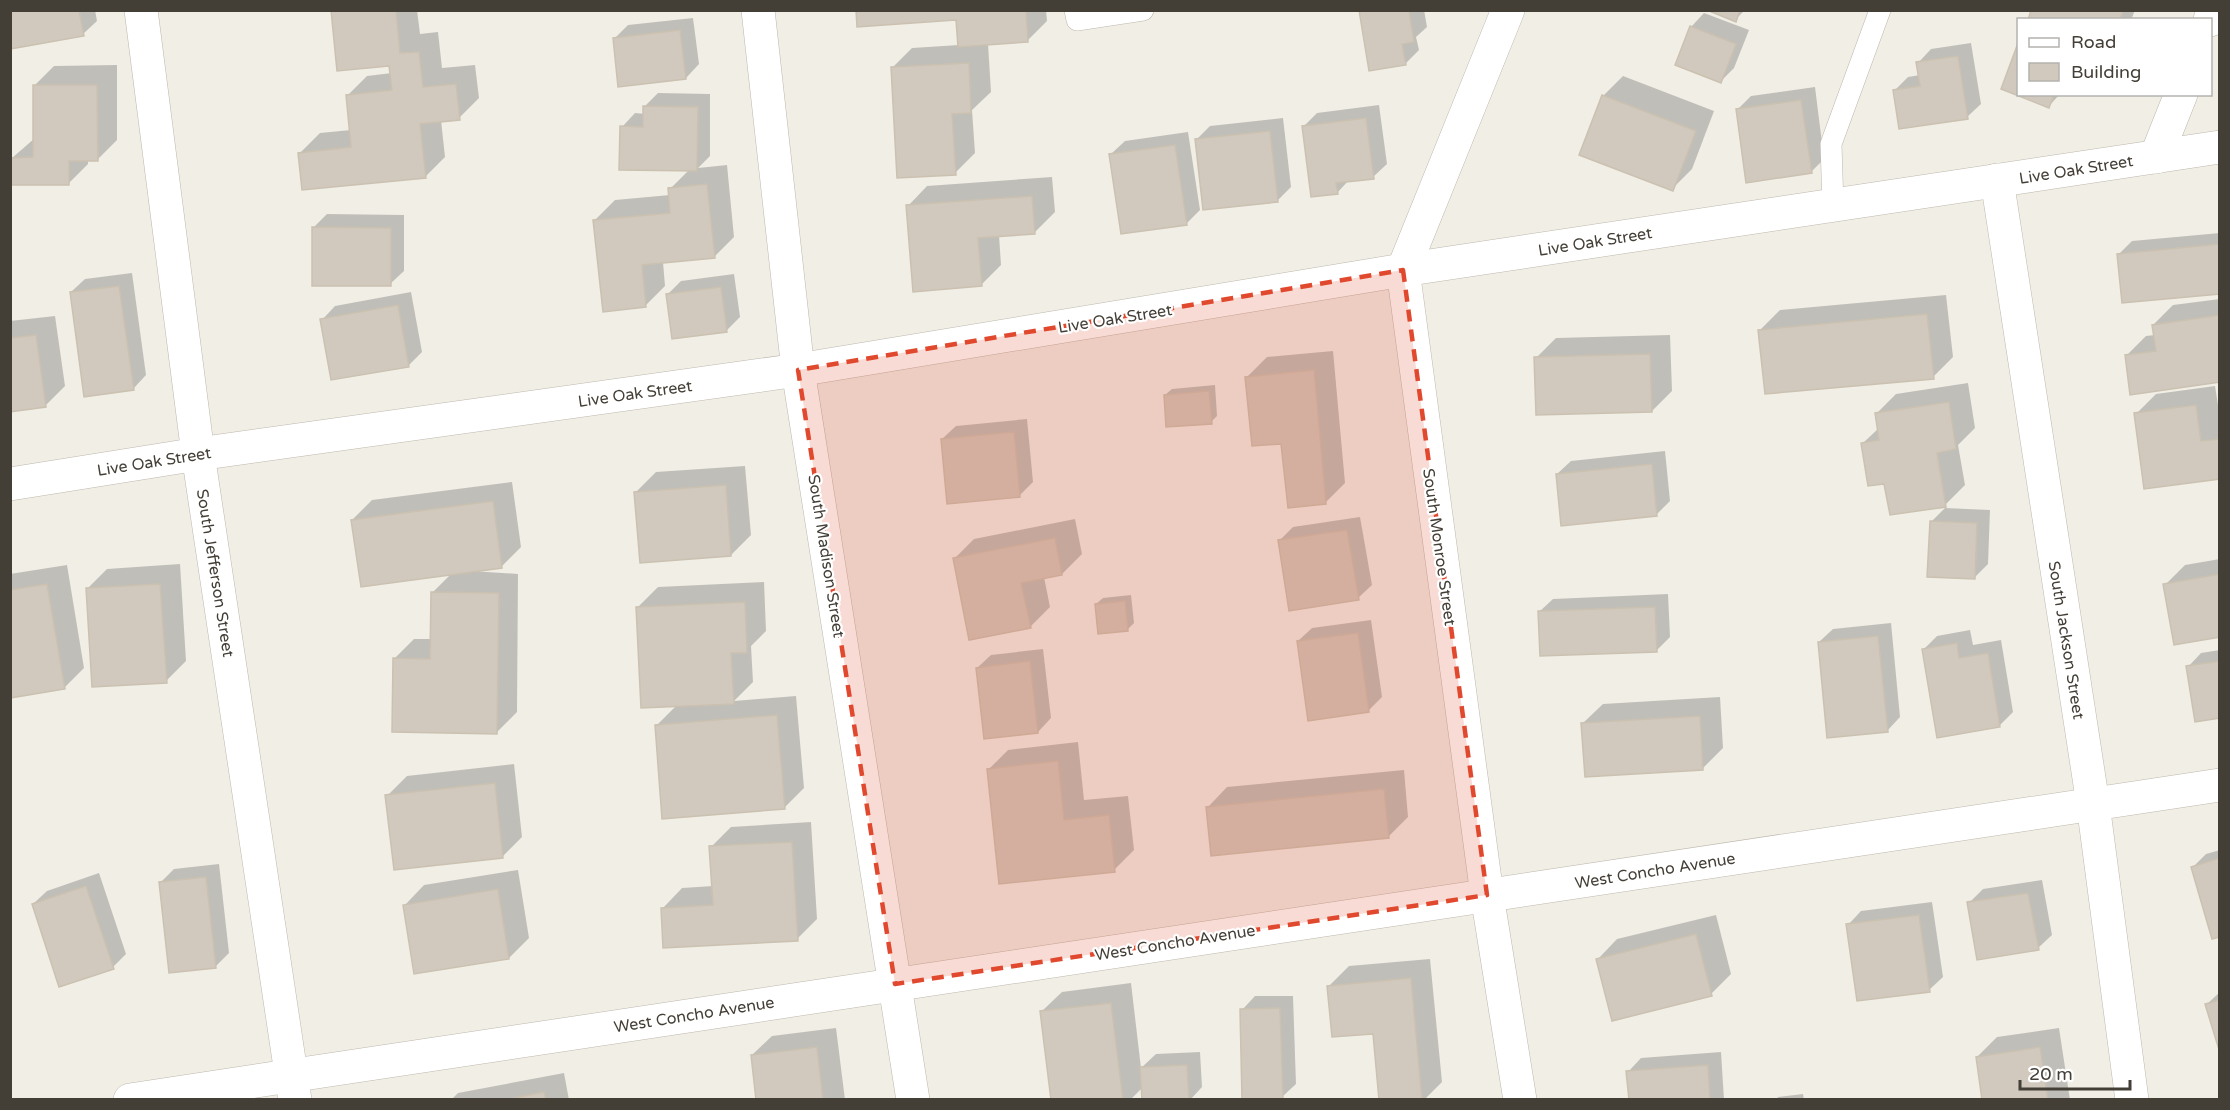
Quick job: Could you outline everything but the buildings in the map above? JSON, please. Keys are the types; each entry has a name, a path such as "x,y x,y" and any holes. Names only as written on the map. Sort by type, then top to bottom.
{"street":[{"name":"South Jefferson Street","path":"141,10 198,454 293,1087"},
{"name":"South Madison Street","path":"758,10 798,370 913,1100"},
{"name":"South Monroe Street","path":"1508,10 1403,270 1487,895 1520,1100"},
{"path":"2156,157 2180,96"},
{"name":"Live Oak Street","path":"10,484 198,454 798,370 1403,270 2220,147"},
{"name":"South Jackson Street","path":"1997,180 2093,804 2132,1100"},
{"name":"West Concho Avenue","path":"130,1100 293,1087 895,984 2220,785"}],"lane":[{"path":"1075,10 1077,20 1143,10"},
{"path":"1833,206 1831,144 1880,10"}],"highlighted area":[{"path":"1403,270 1487,895 895,984 798,370"}]}
